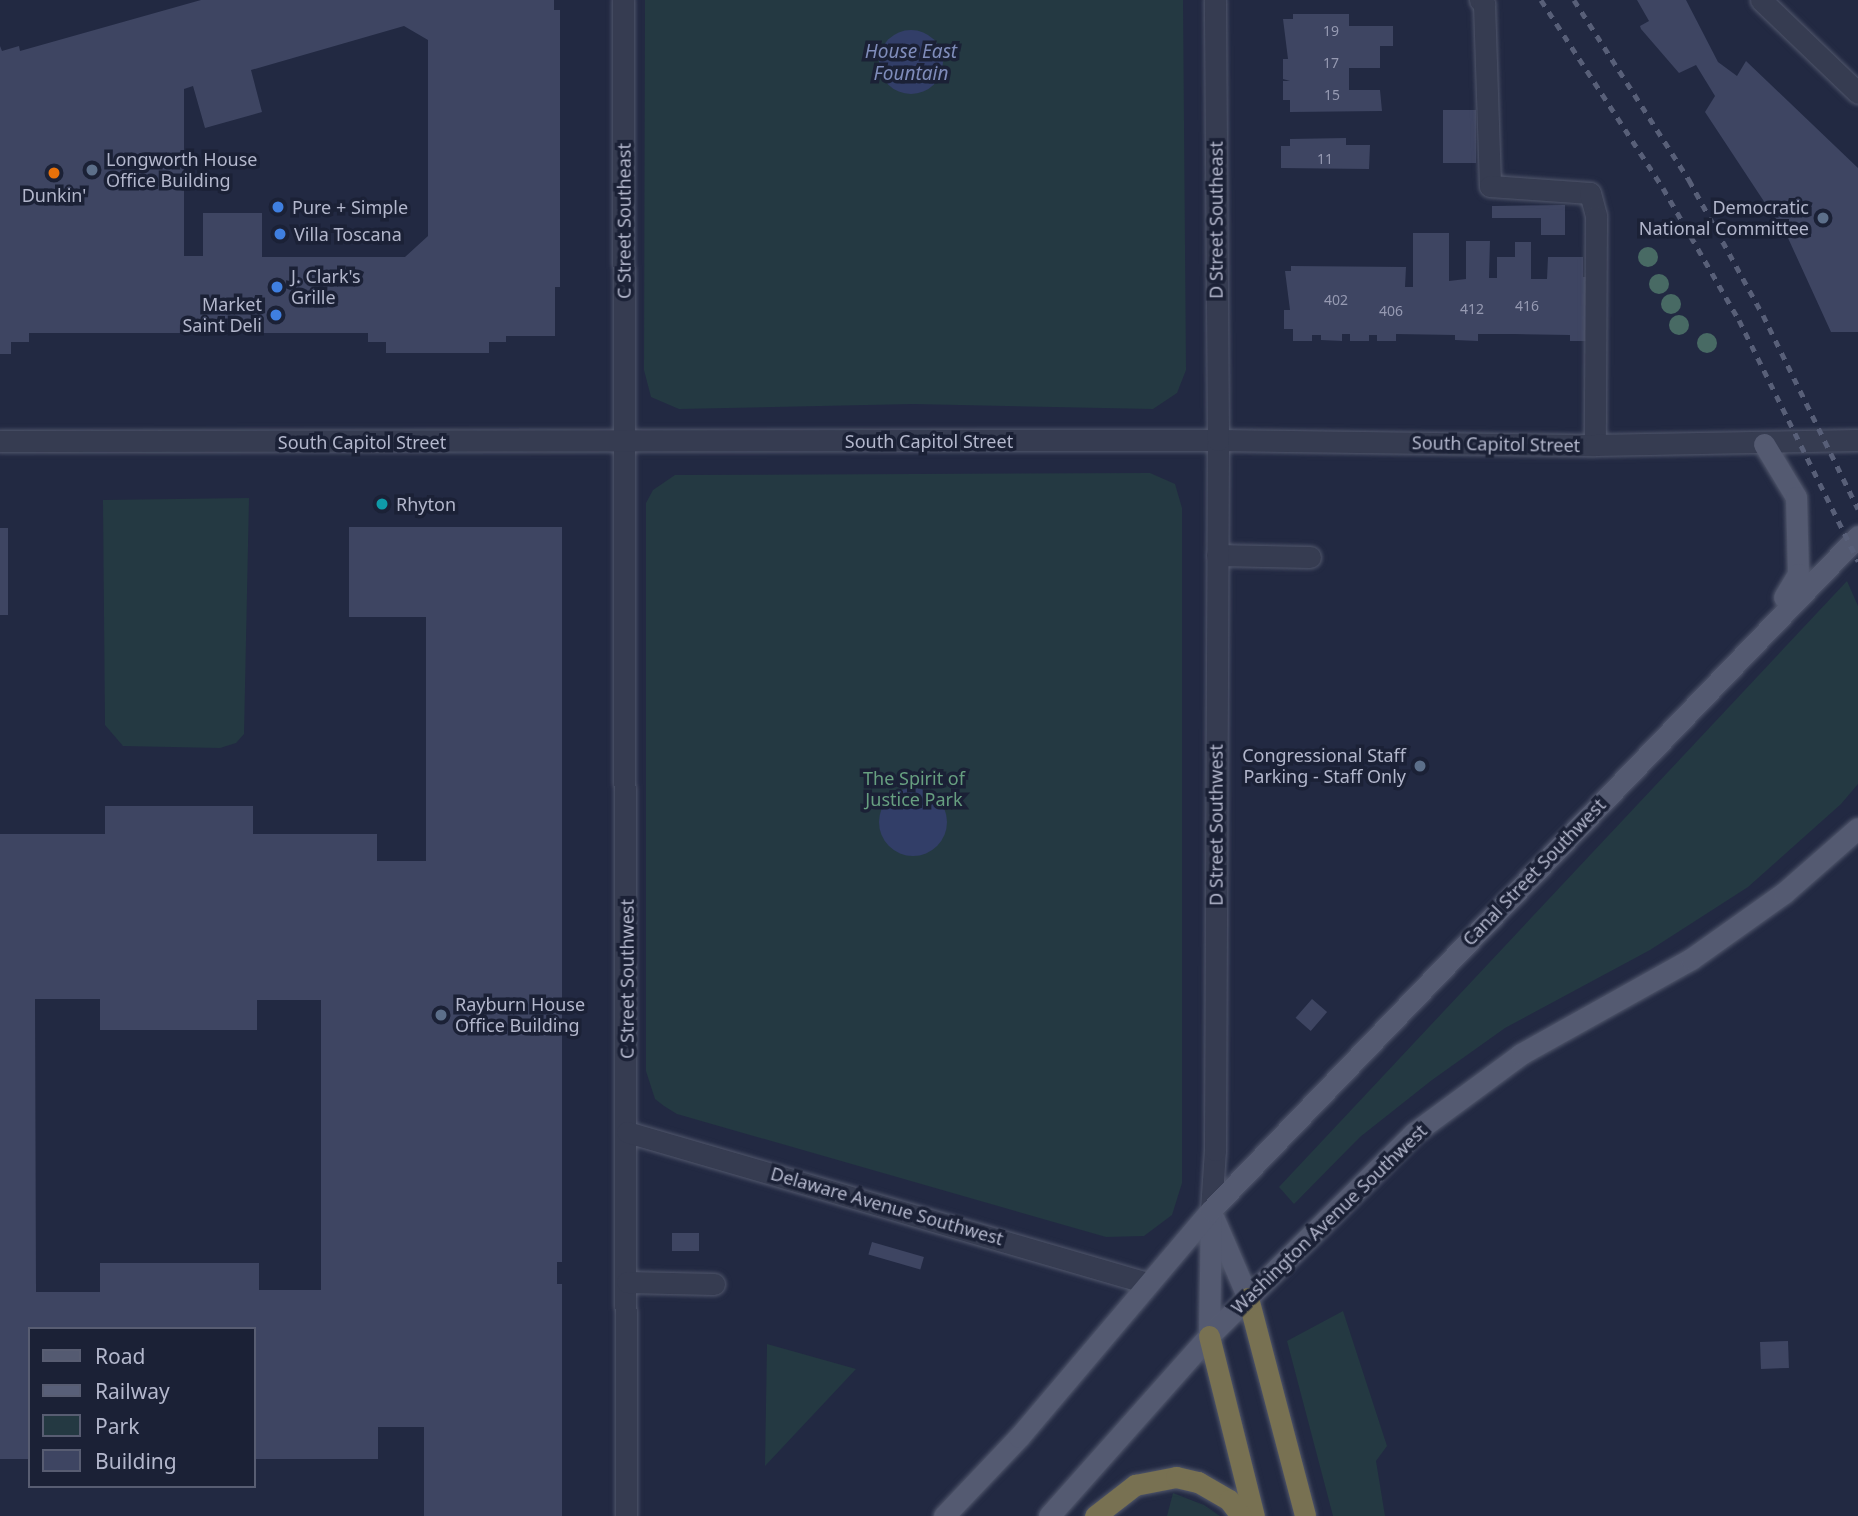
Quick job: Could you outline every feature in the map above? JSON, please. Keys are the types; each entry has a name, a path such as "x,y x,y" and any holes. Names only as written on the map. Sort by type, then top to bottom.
{"highway":[{"path":"1248,1298 1305,1516"},
{"path":"1209,1335 1254,1516"},
{"path":"1095,1516 1135,1485 1177,1477 1198,1482 1229,1500 1241,1516"}],"main road":[{"path":"1762,633 1798,574 1796,497 1764,444"},
{"name":"Canal Street Southwest","path":"1210,1210 1858,536"},
{"name":"Washington Avenue Southwest","path":"1049,1516 1209,1335 1363,1181 1466,1092 1521,1054 1691,959 1784,893 1858,828"},
{"path":"944,1516 1019,1437 1210,1210"},
{"path":"1210,1210 1248,1298"},
{"path":"1209,1335 1210,1210"}],"street":[{"name":"C Street Southeast","path":"623,0 626,442"},
{"name":"D Street Southeast","path":"1215,0 1219,440"},
{"path":"1480,0 1485,4 1490,186 1590,193 1597,216 1595,445"},
{"path":"1760,0 1858,93"},
{"name":"South Capitol Street","path":"0,441 1219,440 1595,445 1764,444 1858,440"},
{"name":"D Street Southwest","path":"1210,1210 1215,1150 1219,440"},
{"name":"C Street Southwest","path":"626,442 626,1516"},
{"path":"1217,555 1310,557"},
{"name":"Delaware Avenue Southwest","path":"627,1132 1147,1283"},
{"path":"627,1282 714,1284"}],"green space":[{"path":"645,0 1183,0 1186,370 1177,393 1153,409 913,404 679,409 651,397 644,370"},
{"name":"The Spirit of Justice Park","path":"1150,473 1175,484 1182,508 1182,1183 1172,1215 1144,1236 1106,1237 677,1114 655,1099 646,1071 646,503 653,490 675,475"},
{"path":"249,498 244,734 236,743 220,748 123,746 105,725 103,500"},
{"path":"1847,581 1858,606 1858,784 1841,804 1748,887 1650,950 1505,1028 1432,1080 1360,1137 1294,1204 1279,1187"},
{"path":"1343,1311 1387,1446 1376,1461 1385,1516 1333,1516 1287,1341"},
{"path":"767,1344 856,1369 765,1466"},
{"path":"1173,1493 1204,1505 1220,1516 1167,1516"}],"water":[{"name":"House East Fountain","path":"905,30 917,30 934,39 941,50 941,74 934,85 917,94 905,94 893,89 884,80 879,68 879,56 884,44 893,35"},
{"path":"913,788 926,791 937,798 944,809 947,822 944,835 937,846 926,853 913,856 900,853 889,846 882,835 879,822 882,809 889,798 900,791"}],"building":[{"name":"Longworth House Office Building","path":"201,0 554,0 554,10 560,10 560,287 555,287 555,336 506,336 506,342 489,342 489,353 386,353 386,342 368,342 368,333 29,333 29,342 11,342 11,354 0,354 0,46 2,51 19,46 20,51","holes":["404,26 428,40 428,236 405,257 262,257 262,213 203,213 203,256 184,256 184,89 193,86 205,128 262,112 251,70"]},
{"path":"1637,0 1686,0 1718,62 1737,76 1746,61 1858,168 1858,332 1831,332 1788,238 1705,112 1715,96 1696,65 1679,73 1641,29 1640,26 1649,21"},
{"path":"1293,14 1349,14 1349,26 1393,26 1393,46 1380,46 1380,68 1349,68 1349,90 1380,90 1382,111 1290,112 1290,100 1283,100 1283,81 1290,81 1283,79 1283,59 1288,59 1283,19 1293,19"},
{"path":"1443,110 1476,110 1476,163 1443,163"},
{"path":"1346,138 1346,145 1370,145 1369,169 1281,168 1281,146 1290,146 1290,139"},
{"path":"1565,205 1565,235 1541,235 1541,218 1492,218 1492,206"},
{"path":"1413,233 1449,233 1449,281 1466,279 1466,241 1490,241 1489,278 1497,278 1497,257 1515,257 1515,242 1531,242 1531,279 1547,279 1548,257 1583,257 1583,277 1590,277 1589,341 1570,341 1570,335 1478,334 1478,341 1455,340 1455,335 1396,334 1396,341 1377,341 1377,335 1369,335 1369,341 1350,341 1350,334 1342,334 1342,341 1321,340 1321,335 1312,335 1312,341 1293,341 1293,329 1284,329 1284,310 1290,310 1285,271 1291,271 1291,266 1406,267 1405,287 1413,287"},
{"name":"Rayburn House Office Building","path":"349,527 562,527 562,1262 557,1262 557,1284 562,1284 562,1516 424,1516 424,1427 378,1427 378,1459 256,1459 256,1327 28,1327 28,1459 0,1459 0,834 105,834 105,806 253,806 253,834 377,834 377,861 426,861 426,617 349,617","holes":["35,999 100,999 100,1030 257,1030 257,1000 321,1000 321,1290 259,1290 259,1263 100,1263 100,1292 36,1292"]},
{"path":"0,528 8,528 8,615 0,615"},
{"path":"1312,999 1327,1012 1311,1031 1296,1018"},
{"path":"672,1233 699,1233 699,1251 672,1251"},
{"path":"872,1242 924,1257 920,1269 868,1254"},
{"path":"1788,1341 1789,1368 1761,1369 1760,1342"}],"railway":[{"path":"1541,0 1663,188 1739,320 1858,561"},
{"path":"1574,0 1689,180 1763,315 1858,509"}],"place":[{"name":"Longworth House Office Building","path":"92,170"},
{"name":"Dunkin'","path":"54,173"},
{"name":"Pure + Simple","path":"278,207"},
{"name":"Democratic National Committee","path":"1823,218"},
{"name":"Villa Toscana","path":"280,234"},
{"name":"J. Clark's Grille","path":"277,287"},
{"name":"Market Saint Deli","path":"276,315"},
{"name":"Rhyton","path":"382,504"},
{"name":"Congressional Staff Parking - Staff Only","path":"1420,766"},
{"name":"Rayburn House Office Building","path":"441,1015"}]}
